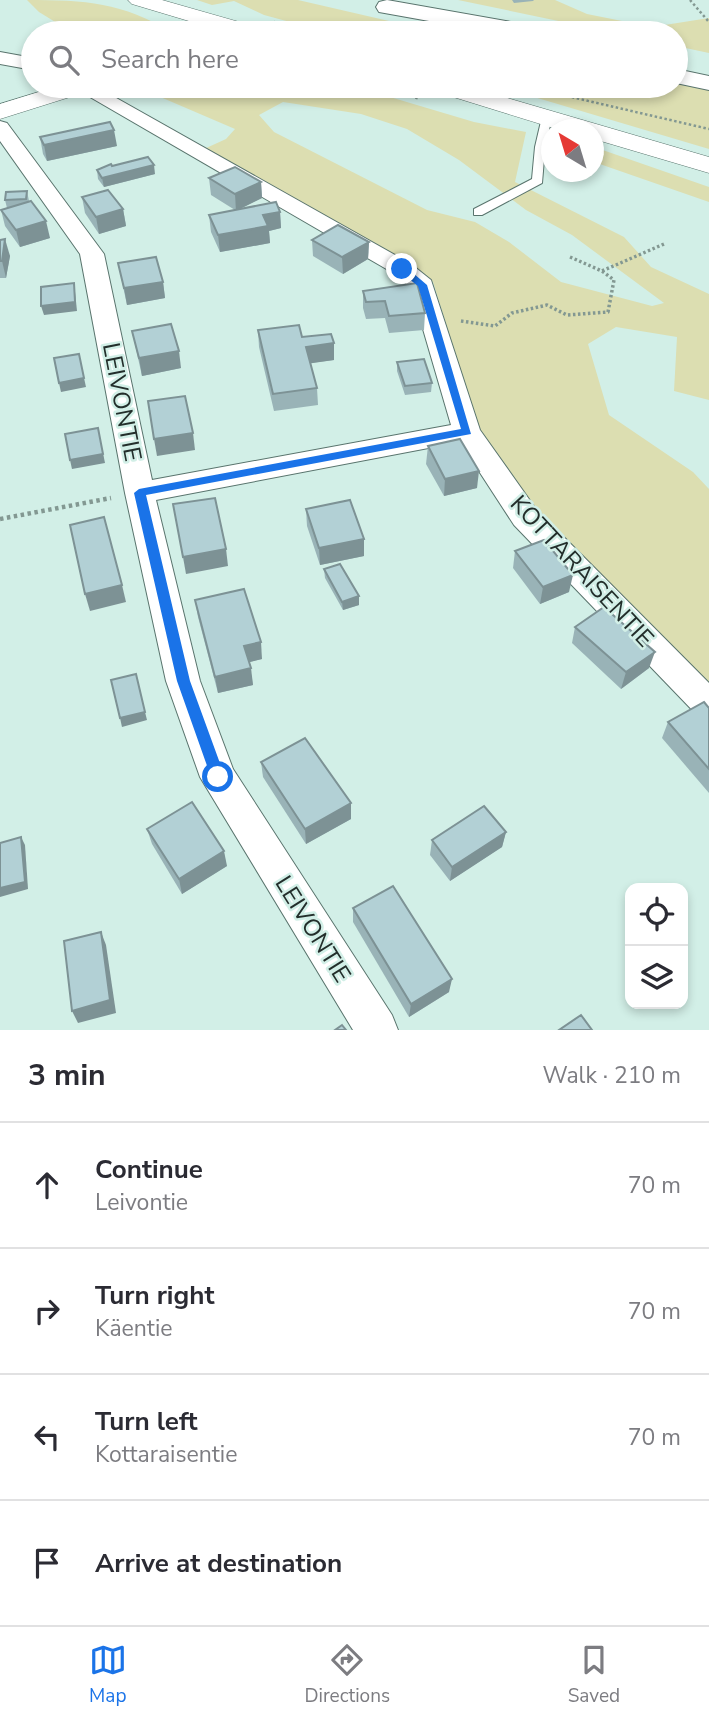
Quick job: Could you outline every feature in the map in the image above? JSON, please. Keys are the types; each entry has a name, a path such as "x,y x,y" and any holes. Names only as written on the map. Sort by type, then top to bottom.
{"highway":[{"path":"435,21 376,5 466,21"},
{"path":"688,66 709,70"},
{"path":"688,79 709,83"}],"street":[{"path":"139,0 209,21"},
{"path":"0,58 21,62"},
{"path":"0,112 44,98"},
{"name":"KOTTARAISENTIE","path":"102,98 402,269 422,285 467,431 525,517 709,705"},
{"path":"483,98 553,119"},
{"name":"LEIVONTIE","path":"0,127 92,254 139,493 183,681 218,777 377,1030"},
{"path":"604,134 709,165"},
{"path":"139,493 467,431"}],"lane":[{"path":"478,212 538,180 540,147 547,117"}],"path":[{"path":"690,0 709,22"},
{"path":"576,98 709,129"},
{"path":"602,271 664,244"},
{"path":"432,317 495,326 512,313 547,306 567,315 608,312 614,280 602,271 570,257"},
{"path":"0,519 139,493"}],"green space":[{"path":"27,0 86,2 120,9 150,21 54,21"},
{"path":"197,0 298,0 389,21 286,21 264,15 234,1 212,5"},
{"path":"458,0 555,0 587,14 622,21 559,21"},
{"path":"709,18 709,53 688,49 688,21"},
{"path":"688,86 709,90 709,149 537,98 688,98"},
{"path":"163,98 393,98 474,122 526,132 515,182 624,237 651,267 709,294 709,400 674,391 677,337 616,327 588,344 609,415 693,472 709,489 709,689 539,517 479,430 433,282 397,257 204,149 226,139 235,129","holes":["283,102 361,114 407,129 459,160 526,210 572,235 664,303 652,306 561,282 509,242 475,222 427,210 274,132 259,115"]},
{"path":"604,150 709,187 709,202 604,165"}],"building":[{"path":"110,122 114,130 44,145 40,137"},
{"path":"148,157 154,165 102,178 97,170 111,164 112,166"},
{"path":"235,167 261,182 235,194 209,178"},
{"path":"108,190 123,209 96,217 82,197"},
{"path":"27,191 26,199 5,200 6,192"},
{"path":"31,201 46,221 16,230 1,210"},
{"path":"276,202 280,212 263,215 268,226 218,235 209,215"},
{"path":"338,225 369,242 342,257 312,240"},
{"path":"5,239 2,261 0,261 0,240"},
{"path":"156,257 163,282 124,288 118,263"},
{"path":"74,283 75,302 41,306 41,287"},
{"path":"417,283 425,313 389,316 385,301 366,302 363,291"},
{"path":"171,324 179,351 139,358 132,331"},
{"path":"299,325 302,337 331,334 334,343 306,347 317,388 273,394 258,330"},
{"path":"79,354 84,378 59,383 54,358"},
{"path":"424,359 432,383 405,386 397,362"},
{"path":"185,396 193,433 154,439 148,401"},
{"path":"98,428 103,454 70,460 65,434"},
{"path":"460,439 479,471 445,479 428,446"},
{"path":"215,498 226,549 183,557 173,504"},
{"path":"350,500 364,539 319,548 306,509"},
{"path":"104,517 122,585 85,594 70,525"},
{"path":"544,540 573,575 543,587 515,551"},
{"path":"340,564 359,596 342,602 324,569"},
{"path":"244,589 261,642 244,646 251,668 215,677 195,600"},
{"path":"604,607 655,652 626,672 575,627"},
{"path":"136,674 145,712 120,718 111,680"},
{"path":"704,702 709,708 709,769 668,722"},
{"path":"305,738 351,803 305,829 261,762"},
{"path":"192,802 224,851 179,879 147,829"},
{"path":"484,806 506,832 452,867 432,840"},
{"path":"21,837 25,882 0,888 0,843"},
{"path":"393,886 452,979 411,1004 353,908"},
{"path":"101,932 110,1000 72,1011 64,941"},
{"path":"581,1015 592,1030 559,1030"}],"route":[{"path":"218,777 183,681 139,493 467,431 422,285 402,269"}]}
